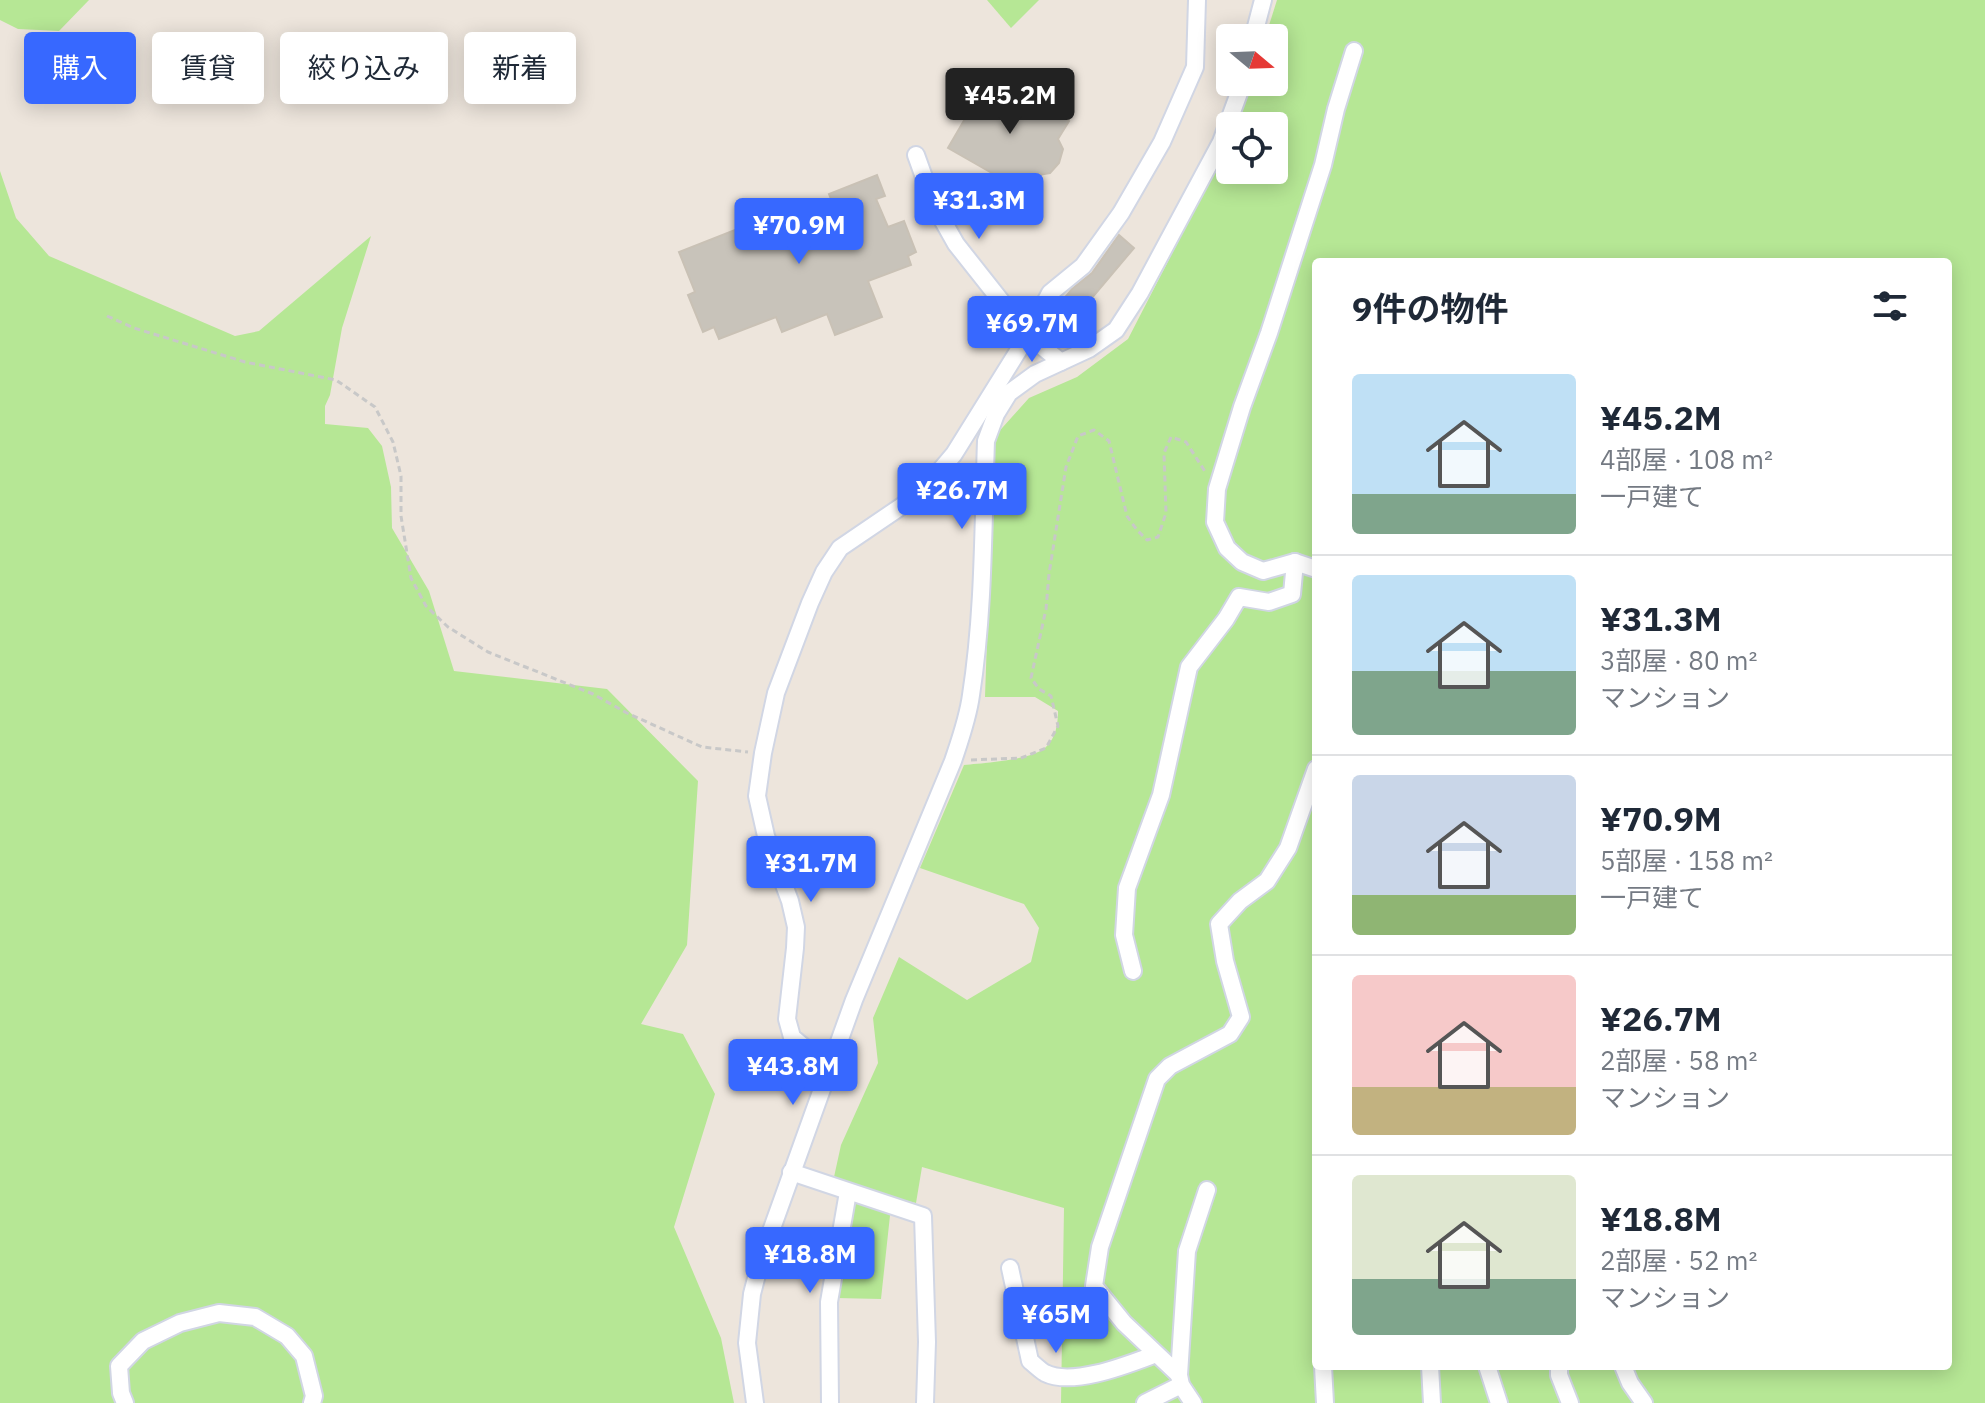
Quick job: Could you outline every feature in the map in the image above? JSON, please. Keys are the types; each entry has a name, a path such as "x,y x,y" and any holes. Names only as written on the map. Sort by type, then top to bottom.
{"street":[{"path":"833,1056 805,1048 792,1037 787,1019 796,927 790,901 766,836 757,796 776,693 810,603 824,572 840,548 921,493 954,454 1028,335 1050,293 1083,266 1121,213 1162,142 1195,67 1197,0"},
{"path":"1257,24 1263,0"},
{"path":"1312,568 1295,562 1263,571 1242,562 1227,548 1215,522 1217,489 1323,165 1354,51"},
{"path":"755,1403 747,1343 752,1294 833,1056 953,761 971,697 979,622 986,441 996,414 1009,393 1035,374 1089,349 1116,330 1140,293 1221,142 1238,96"},
{"path":"916,155 934,205 956,244 1028,335 1061,362"},
{"path":"1133,971 1124,935 1127,888 1161,795 1189,667 1239,597 1269,602 1292,594 1295,562"},
{"path":"1193,1403 1180,1380 1124,1323 1094,1286 1100,1247 1157,1079 1170,1066 1230,1034 1241,1017 1225,961 1219,924 1240,901 1267,881 1288,848 1312,780"},
{"path":"791,1172 923,1216 927,1342 925,1403"},
{"path":"1180,1380 1187,1251 1207,1190"},
{"path":"830,1403 829,1302 848,1192"},
{"path":"1010,1268 1030,1361 1046,1373 1064,1378 1106,1372 1156,1354"},
{"path":"125,1403 119,1366 143,1341 180,1323 219,1313 255,1317 287,1336 304,1356 314,1396 312,1403"},
{"path":"1323,1370 1325,1403"},
{"path":"1430,1370 1432,1403"},
{"path":"1488,1370 1499,1403"},
{"path":"1559,1370 1570,1403"},
{"path":"1625,1370 1644,1403"},
{"path":"1145,1403 1180,1380"}],"path":[{"path":"107,316 134,328 245,362 336,380 375,407 393,442 401,476 401,516 411,578 426,606 448,627 488,652 593,694 702,747 763,753"},
{"path":"953,761 1021,758 1046,748 1058,726 1051,696 1039,689 1031,678 1046,609 1066,467 1078,436 1094,430 1109,441 1127,516 1147,540 1158,537 1166,513 1164,453 1171,437 1186,442 1217,489"}],"green space":[{"path":"0,0 89,0 59,31 18,29 0,20"},
{"path":"987,0 1039,0 1011,28"},
{"path":"1277,0 1985,0 1985,1403 1061,1403 1064,1208 922,1167 916,1203 892,1197 881,1299 836,1298 851,1183 834,1177 841,1145 878,1063 873,1018 899,957 967,1000 1031,962 1039,928 1024,904 920,868 964,765 1031,755 1046,747 1057,725 1058,711 1035,697 985,697 994,437 1029,398 1077,377 1128,339 1216,168 1216,184 1288,184 1288,112 1241,112 1247,96 1288,96 1288,24 1269,24"},
{"path":"0,171 16,218 49,256 235,336 259,331 371,236 342,328 330,395 325,406 325,424 368,428 382,446 391,487 392,528 429,591 454,671 607,689 698,781 687,945 641,1024 683,1034 715,1094 674,1227 721,1338 734,1403 0,1403"}],"building":[{"path":"990,76 1069,121 1058,139 1063,149 1059,163 1050,173 1038,175 1027,193 948,148"},
{"path":"877,175 885,196 876,199 888,227 904,221 916,252 908,256 911,265 868,281 882,317 835,335 827,314 782,332 776,317 719,339 714,327 703,332 688,295 695,292 679,252 796,206 800,217 833,204 829,194"},
{"path":"1119,235 1134,248 1069,325 1053,312 1072,289 1092,273"}]}
